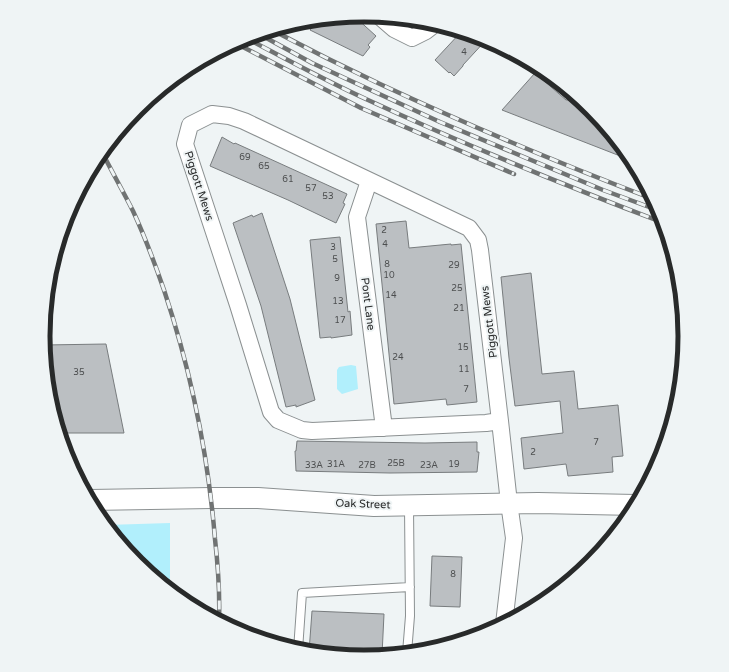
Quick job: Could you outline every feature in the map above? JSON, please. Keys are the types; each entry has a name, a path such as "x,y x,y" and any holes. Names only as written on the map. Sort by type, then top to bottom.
{"street":[{"path":"387,23 394,29 412,38 429,29"},
{"name":"Piggott Mews","path":"500,421 486,423 312,431 302,430 278,420 271,412 238,304 185,144 190,125 212,114 229,116 244,121 469,228 478,240 500,421 508,503 514,538 505,617"},
{"name":"Pont Lane","path":"369,181 357,217 384,428"},
{"name":"Oak Street","path":"97,500 242,498 374,506 538,503 626,510"}],"lane":[{"path":"408,647 410,616 409,505"},
{"path":"298,643 302,593 410,587"}],"shaded area":[{"path":"351,365 356,366 358,389 342,394 337,389 337,370 339,367"},
{"path":"170,523 170,583 142,558 113,525"}],"building":[{"path":"361,22 376,36 368,45 370,47 363,56 310,30 313,27"},
{"path":"457,36 482,45 454,76 435,60"},
{"path":"535,73 566,100 571,100 587,114 601,129 622,157 502,110"},
{"path":"222,137 234,144 235,143 347,194 343,203 345,204 336,223 210,166"},
{"path":"262,213 290,299 315,400 296,407 296,405 286,407 261,306 233,223 252,215 253,217"},
{"path":"406,221 409,248 461,244 477,402 447,405 446,399 394,404 376,224"},
{"path":"340,237 352,335 320,338 310,240"},
{"path":"531,273 542,374 574,371 578,409 618,405 623,456 612,457 613,472 568,476 566,464 524,469 521,438 563,433 560,401 515,406 501,277"},
{"path":"106,344 124,433 66,433 53,377 50,345"},
{"path":"297,441 425,443 477,442 477,452 479,452 477,472 390,473 296,471 295,451"},
{"path":"432,556 462,557 460,607 430,606"},
{"path":"312,611 384,614 382,649 344,649 310,645"}],"railway":[{"path":"280,34 366,78 448,115 645,196"},
{"path":"267,38 312,63 440,122 603,190 651,208"},
{"path":"254,42 306,70 404,117 515,164 657,220"},
{"path":"242,47 361,108 514,174"},
{"path":"105,159 133,211 150,250 174,320 190,382 203,444 212,507 217,559 219,614"}]}
